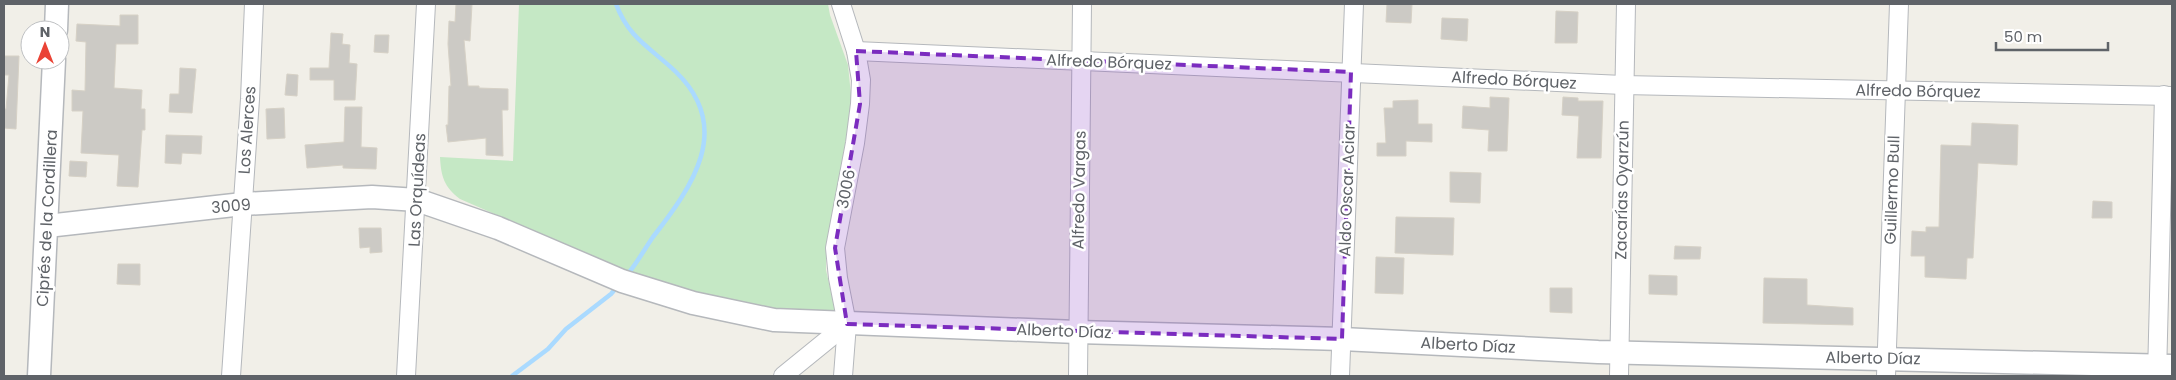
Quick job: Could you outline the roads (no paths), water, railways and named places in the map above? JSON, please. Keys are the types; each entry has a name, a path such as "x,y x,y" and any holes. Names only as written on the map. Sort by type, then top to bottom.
{"street":[{"path":"56,20 57,4"},
{"name":"Los Alerces","path":"231,376 254,4"},
{"name":"Las Orquídeas","path":"406,376 426,4"},
{"name":"3006","path":"841,4 856,51 860,80 860,104 855,143 835,248 838,278 847,324 843,376"},
{"name":"Alfredo Vargas","path":"1078,376 1082,4"},
{"name":"Aldo Oscar Aciar","path":"1340,376 1354,4"},
{"name":"Zacarías Oyarzún","path":"1619,376 1626,4"},
{"name":"Guillermo Bull","path":"1886,367 1899,4"},
{"name":"Alfredo Bórquez","path":"856,51 1623,85 2168,96"},
{"name":"Ciprés de la Cordillera","path":"39,376 54,70"},
{"path":"2162,369 2168,96"},
{"name":"3009","path":"47,226 243,204 372,197 416,200 498,228 622,281 693,304 774,320 847,324"},
{"path":"783,376 847,324"},
{"name":"Alberto Díaz","path":"847,324 1342,339 1886,367 2162,369"}],"waterway":[{"path":"616,4 621,16 634,35 676,72 693,93 702,114 704,136 701,157 693,178 668,218 627,275"},
{"path":"512,376 548,349 566,329 611,294 617,287"}]}
